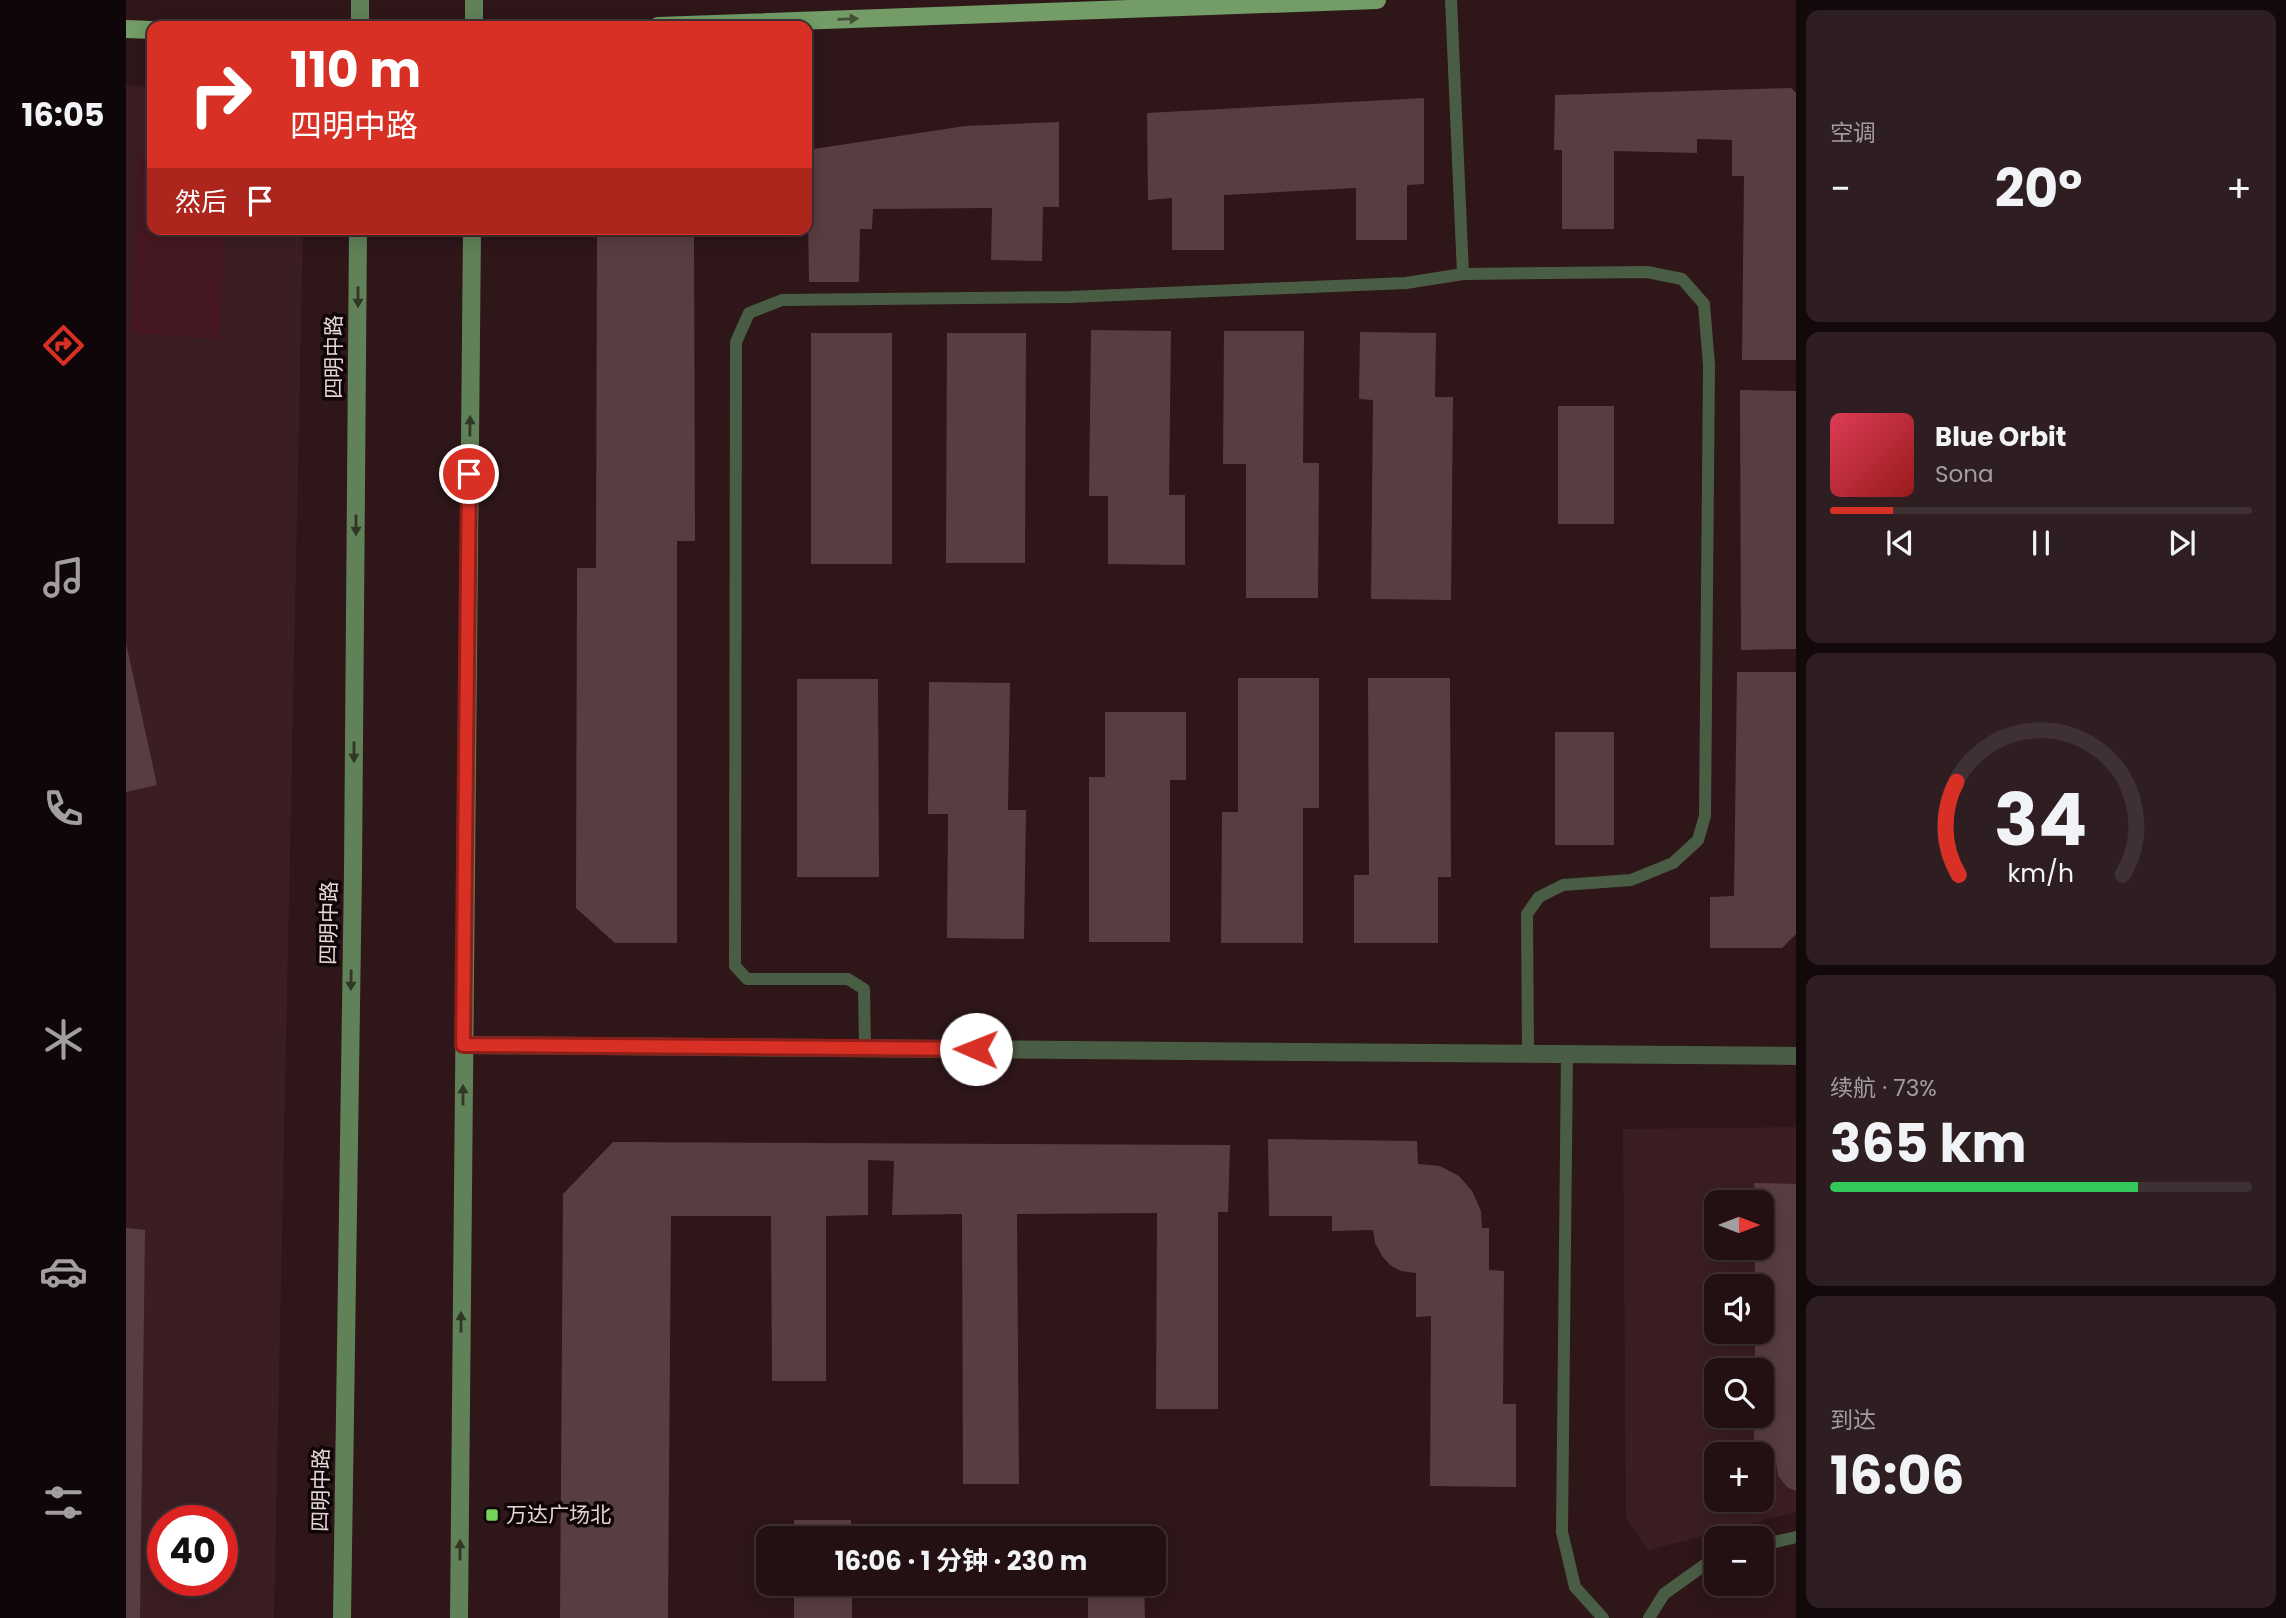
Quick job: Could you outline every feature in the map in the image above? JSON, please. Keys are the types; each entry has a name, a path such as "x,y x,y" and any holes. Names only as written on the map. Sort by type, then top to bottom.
{"main road":[{"path":"360,0 360,21"},
{"path":"474,0 474,21"},
{"path":"796,21 1377,0"},
{"path":"126,29 147,30"},
{"name":"四明中路","path":"342,1618 353,870 358,235"},
{"path":"460,1618 472,235"}],"street":[{"path":"463,1045 1796,1056"}],"lane":[{"path":"1451,0 1463,274"},
{"path":"865,1048 863,989 848,979 747,979 735,965 736,342 749,313 782,300 1070,297 1406,283 1463,274 1647,272 1682,279 1704,304 1709,365 1705,816 1698,840 1672,863 1631,880 1563,885 1539,897 1527,914 1528,1054"},
{"path":"1567,1054 1562,1532 1575,1587 1603,1618"},
{"path":"1774,1542 1796,1537"},
{"path":"1649,1618 1664,1594 1704,1565"}],"shaded area":[{"path":"126,85 147,86 147,235 303,235 274,1618 126,1618"},
{"path":"139,155 147,156 147,235 224,235 220,339 131,333"},
{"path":"1796,1127 1796,1512 1741,1526 1704,1526 1704,1536 1648,1550 1626,1518 1623,1129"}],"building":[{"path":"1791,88 1796,93 1796,360 1742,360 1744,176 1732,176 1732,140 1697,139 1697,153 1614,151 1614,229 1562,229 1562,150 1554,150 1555,95"},
{"path":"1424,98 1424,184 1407,185 1407,240 1356,240 1356,188 1224,195 1224,250 1172,250 1172,198 1148,200 1147,113"},
{"path":"1059,122 1059,207 1043,207 1042,261 991,260 992,208 873,209 872,229 860,229 859,282 809,282 812,149 965,126"},
{"path":"597,235 694,235 695,541 677,541 677,943 615,943 576,908 577,568 596,568"},
{"path":"1091,330 1171,331 1169,495 1185,495 1185,565 1108,564 1108,496 1089,496"},
{"path":"1224,331 1304,331 1303,463 1319,463 1318,598 1246,598 1246,464 1223,464"},
{"path":"1360,332 1436,333 1435,397 1453,397 1451,600 1371,599 1373,400 1359,399"},
{"path":"811,333 892,333 892,564 811,564"},
{"path":"947,333 1026,333 1025,563 946,563"},
{"path":"1740,390 1796,391 1796,649 1741,650"},
{"path":"1558,406 1614,406 1614,524 1558,524"},
{"path":"126,643 157,785 126,792"},
{"path":"1737,672 1796,672 1796,934 1782,948 1710,948 1710,897 1734,896"},
{"path":"1238,678 1319,678 1319,808 1303,808 1303,943 1221,943 1222,812 1238,812"},
{"path":"1368,678 1450,678 1451,877 1438,877 1438,943 1354,943 1354,875 1369,875"},
{"path":"797,679 878,679 879,877 797,877"},
{"path":"929,682 1010,683 1008,810 1026,810 1024,939 947,938 948,814 928,814"},
{"path":"1105,712 1186,712 1186,780 1170,780 1170,942 1089,942 1089,777 1105,777"},
{"path":"1555,732 1614,732 1614,845 1555,845"},
{"path":"1268,1139 1417,1141 1418,1164 1440,1166 1459,1176 1472,1191 1481,1211 1482,1228 1489,1228 1489,1270 1504,1271 1503,1404 1516,1404 1516,1487 1430,1486 1431,1316 1416,1317 1416,1273 1401,1271 1390,1265 1375,1243 1373,1230 1332,1231 1332,1216 1269,1216"},
{"path":"613,1142 1230,1145 1228,1212 1218,1212 1218,1409 1156,1409 1157,1213 1017,1214 1019,1484 963,1484 962,1214 892,1215 894,1161 868,1160 868,1215 826,1216 826,1381 772,1381 771,1216 671,1216 668,1618 560,1618 563,1194"},
{"path":"1754,1183 1796,1184 1796,1491 1787,1487 1778,1476 1774,1462 1774,1442 1754,1442 1754,1428 1774,1428 1774,1358 1755,1358 1755,1344 1774,1344 1774,1274 1755,1274 1755,1260 1774,1260 1774,1190 1737,1190 1755,1189"},
{"path":"126,1228 145,1230 140,1618 126,1618"},
{"path":"794,1520 851,1520 851,1526 794,1526"},
{"path":"794,1596 852,1596 852,1618 794,1618"},
{"path":"1088,1596 1144,1596 1145,1618 1088,1618"}],"place":[{"name":"万达广场北","path":"492,1515"}],"route":[{"path":"469,474 463,1045 976,1049"}]}
